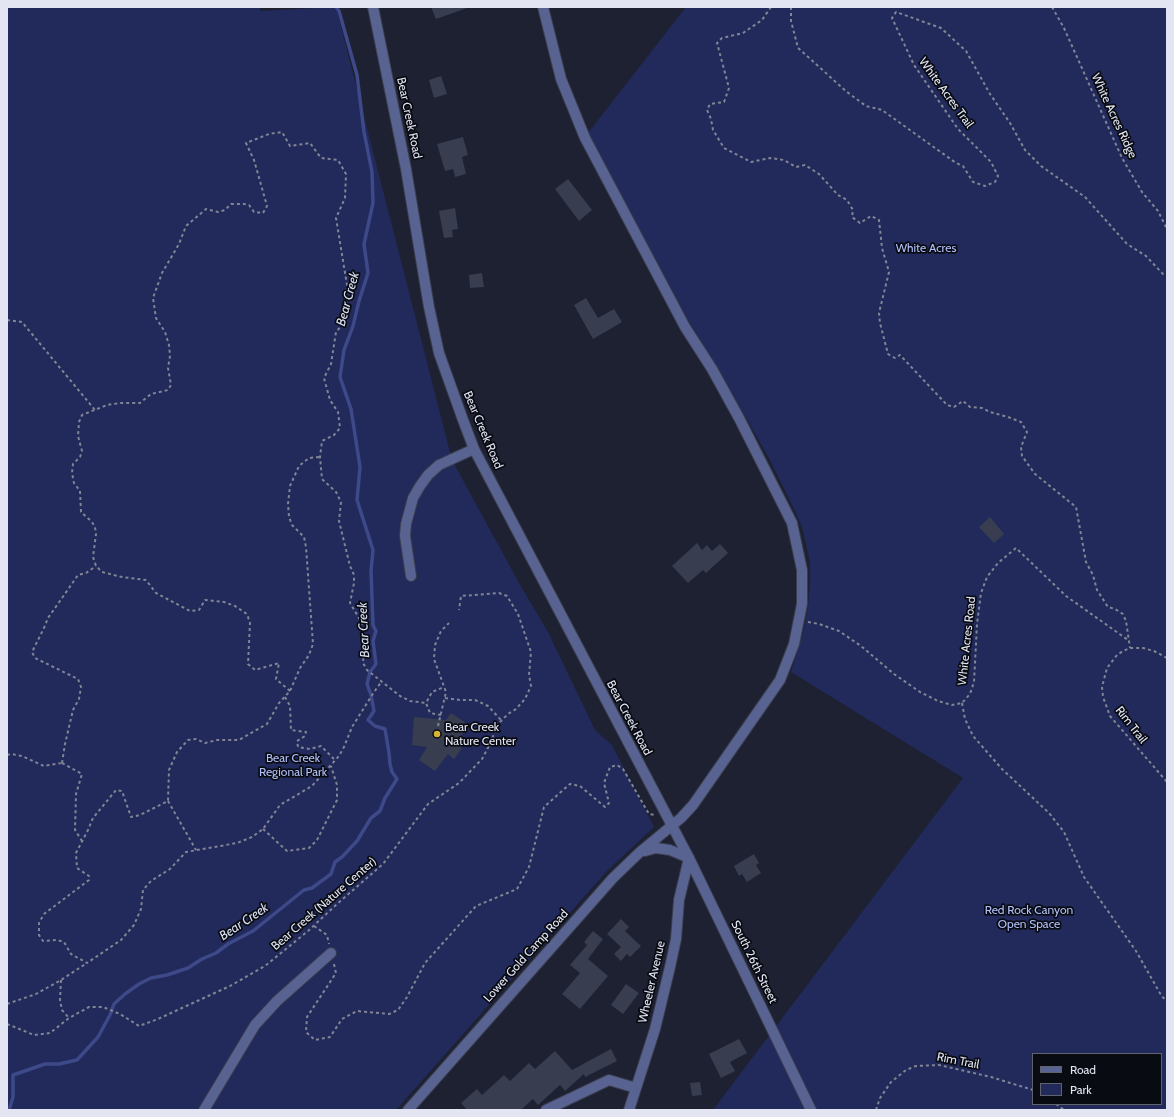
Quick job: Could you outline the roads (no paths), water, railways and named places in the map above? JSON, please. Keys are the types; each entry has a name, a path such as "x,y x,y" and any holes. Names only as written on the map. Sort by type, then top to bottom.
{"street":[{"name":"Bear Creek Road","path":"374,7 406,169 429,307 439,353 474,449 669,822"},
{"name":"Lower Gold Camp Road","path":"408,1110 613,878 669,822 694,805 780,680 794,644 802,604 802,570 792,523 739,418 712,369 685,327 585,138 561,79 543,7"},
{"path":"411,576 405,536 406,524 413,498 428,475 439,465 474,449"},
{"name":"South 26th Street","path":"669,822 689,858 811,1110"},
{"path":"640,852 656,848 670,850 689,858"},
{"name":"Wheeler Avenue","path":"629,1110 655,1029 670,967 676,939 679,900 689,858"},
{"path":"204,1110 254,1025 277,1001 331,953"},
{"path":"546,1110 609,1080 636,1088"}],"waterway":[{"name":"Bear Creek","path":"9,1110 13,1097 13,1075 45,1064 59,1064 77,1060 98,1037 114,1004 125,994 151,978 167,975 188,968 202,959 216,953 228,944 253,931 304,890 312,888 331,874 335,862 342,857 357,841 371,818 380,811 385,798 397,779 392,772 390,764 385,729 375,726 368,720 374,711 367,684 370,672 376,664 373,641 376,631 373,625 371,571 373,550 357,500 360,467 351,409 340,377 344,350 353,326 368,273 364,244 373,203 372,172 364,132 357,75 339,11 336,7"}],"place":[{"name":"Bear Creek Nature Center","path":"437,734"}],"park label":[{"name":"White Acres","path":"926,248"},
{"name":"Bear Creek Regional Park","path":"293,765"},
{"name":"Red Rock Canyon Open Space","path":"1029,917"}]}
